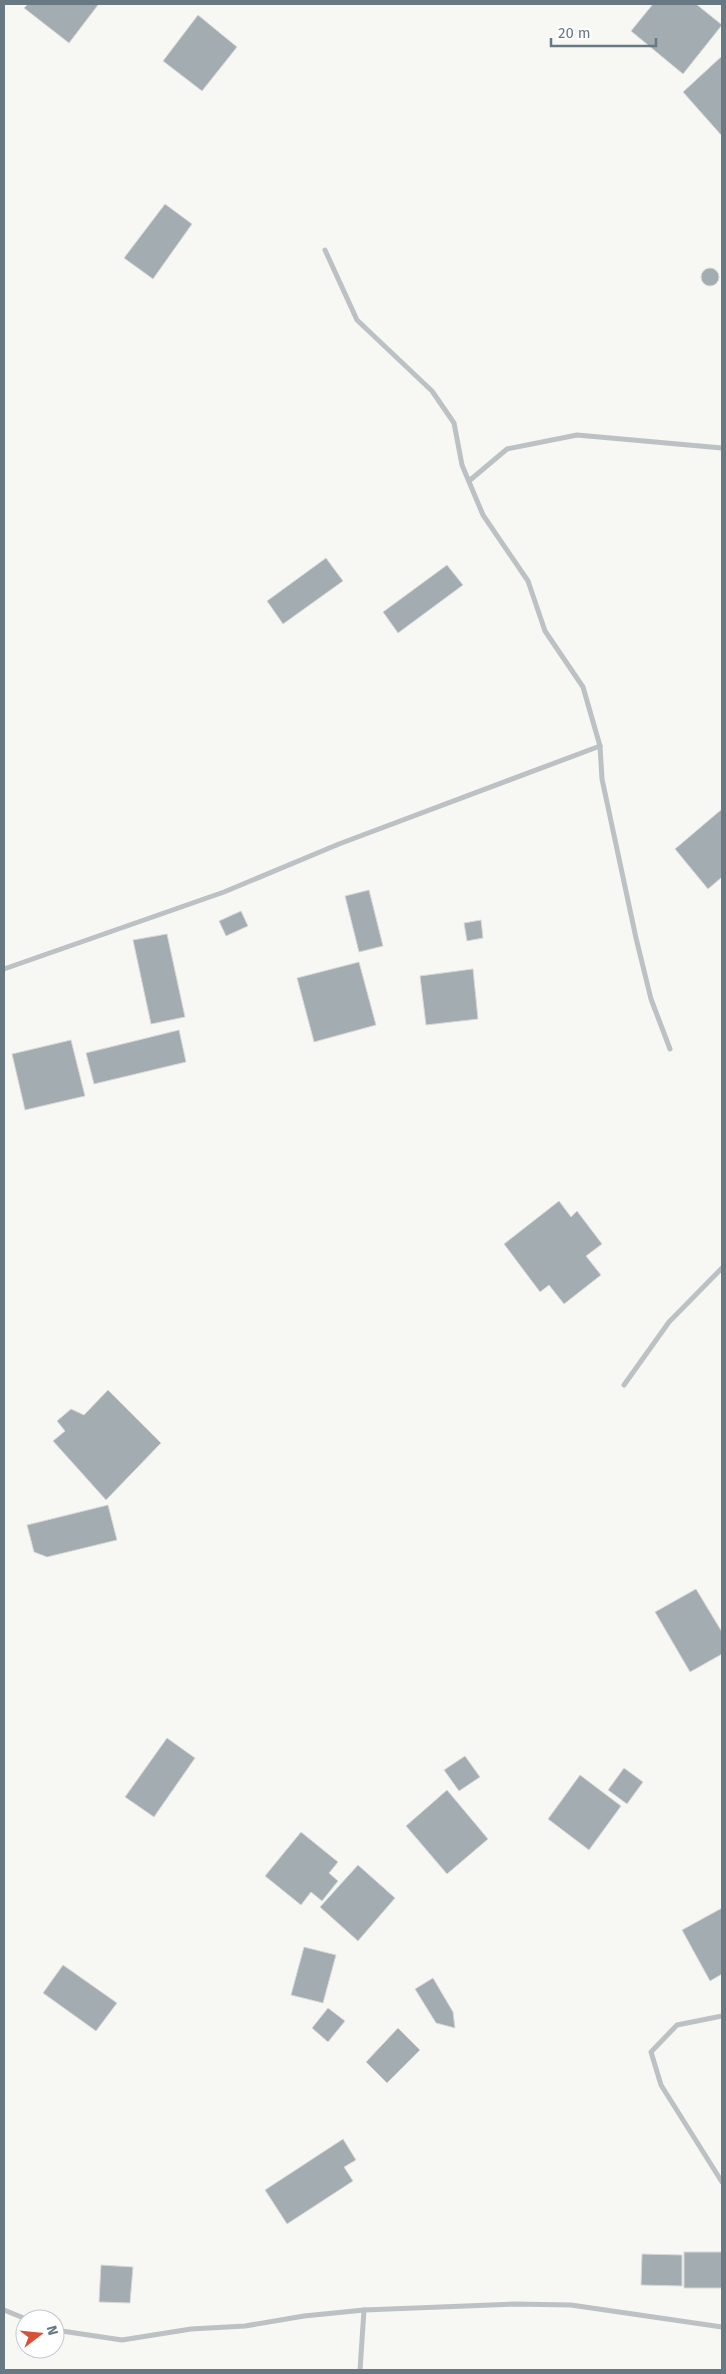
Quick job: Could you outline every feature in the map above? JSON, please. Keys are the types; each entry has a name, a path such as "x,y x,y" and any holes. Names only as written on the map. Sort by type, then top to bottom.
{"street":[{"path":"325,250 358,320 432,391 454,423 462,465 484,515 528,581 545,631 583,687 600,746 602,779 636,938 651,999 670,1048"},
{"path":"469,481 507,449 577,435 722,448"},
{"path":"4,969 196,902 339,844 600,746"},
{"path":"624,1385 669,1322 722,1268"},
{"path":"722,2016 677,2026 651,2052 661,2085 722,2182"},
{"path":"65,2331 122,2340 191,2329 245,2326 304,2316 364,2310 514,2304 570,2305 722,2327"},
{"path":"360,2370 364,2310"}],"building":[{"path":"28,4 98,5 69,43 24,8"},
{"path":"653,4 696,4 722,25 683,74 631,31"},
{"path":"198,15 237,47 202,91 163,61"},
{"path":"722,56 722,136 683,92"},
{"path":"165,204 192,224 153,279 124,258"},
{"path":"706,268 714,268 719,273 717,284 706,286 701,281 701,273"},
{"path":"326,558 343,581 283,624 267,601"},
{"path":"447,565 463,585 398,633 383,612"},
{"path":"722,809 722,877 708,889 675,849"},
{"path":"369,890 383,946 359,952 345,896"},
{"path":"241,911 248,926 226,936 219,921"},
{"path":"481,920 483,938 467,941 464,923"},
{"path":"167,934 185,1017 151,1024 133,940"},
{"path":"359,962 376,1025 314,1042 297,978"},
{"path":"473,969 478,1019 426,1025 420,976"},
{"path":"179,1030 186,1062 94,1084 86,1053"},
{"path":"71,1040 85,1096 25,1110 12,1054"},
{"path":"559,1201 571,1217 577,1211 602,1244 586,1256 601,1275 564,1304 549,1285 540,1292 504,1244"},
{"path":"108,1390 161,1443 106,1500 53,1441 65,1431 57,1421 71,1409 84,1415"},
{"path":"108,1505 117,1540 47,1557 34,1552 27,1525"},
{"path":"696,1589 722,1632 722,1654 690,1672 655,1612"},
{"path":"167,1738 195,1758 154,1817 125,1797"},
{"path":"465,1756 480,1777 459,1791 444,1770"},
{"path":"624,1768 643,1782 627,1804 608,1790"},
{"path":"580,1775 621,1806 589,1850 548,1819"},
{"path":"447,1790 488,1839 447,1874 406,1826"},
{"path":"301,1832 338,1862 329,1873 338,1881 322,1901 311,1892 301,1905 265,1876"},
{"path":"358,1865 395,1898 358,1941 320,1907"},
{"path":"722,1908 722,1974 710,1981 682,1930"},
{"path":"304,1947 336,1955 323,2003 291,1995"},
{"path":"63,1965 117,2003 96,2031 43,1993"},
{"path":"433,1978 453,2012 455,2028 436,2023 415,1989"},
{"path":"328,2008 345,2021 328,2042 312,2028"},
{"path":"398,2028 420,2050 387,2083 366,2062"},
{"path":"343,2139 356,2160 344,2167 353,2181 287,2224 265,2190"},
{"path":"684,2252 722,2252 722,2288 684,2288"},
{"path":"642,2254 682,2255 682,2286 641,2285"},
{"path":"101,2265 133,2267 130,2303 99,2302"}]}
